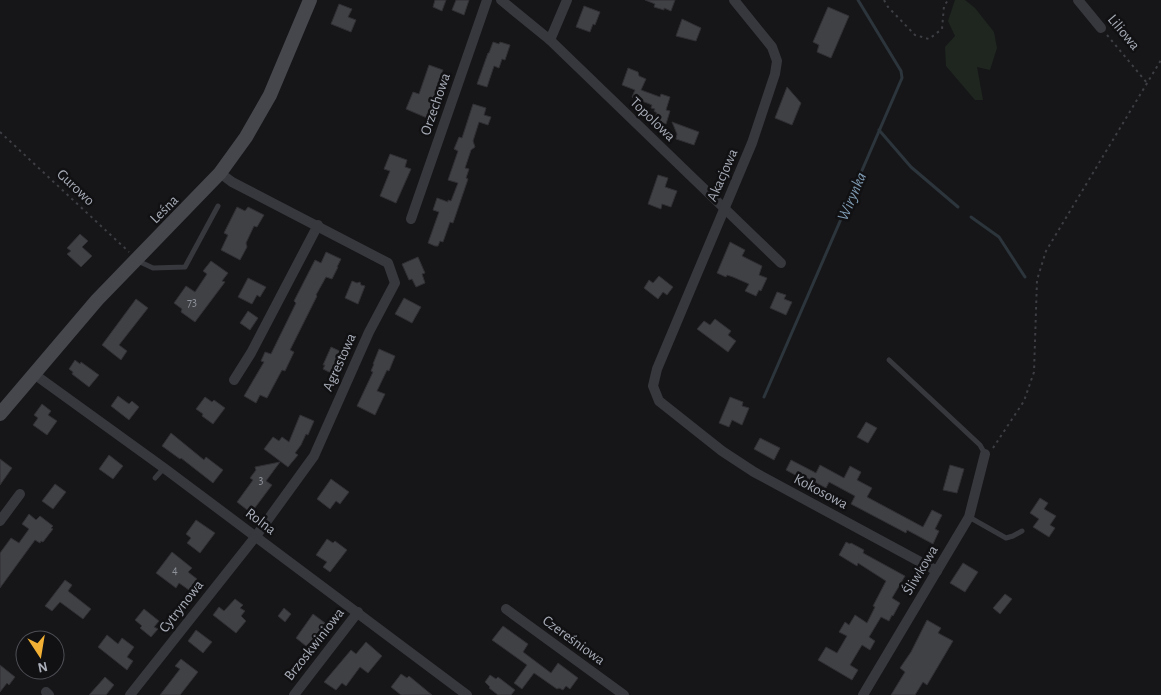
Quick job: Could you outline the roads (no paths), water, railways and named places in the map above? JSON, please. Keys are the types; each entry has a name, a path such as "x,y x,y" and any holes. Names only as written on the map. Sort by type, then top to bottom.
{"street":[{"name":"Leśna","path":"0,414 97,300 220,173 246,137 270,95 310,0"},
{"name":"Orzechowa","path":"411,218 487,0"},
{"name":"Topolowa","path":"501,0 550,40 781,263"},
{"path":"550,40 567,0"},
{"name":"Akacjowa","path":"695,431 659,401 653,386 657,369 752,143 775,74 777,61 772,47 734,0"},
{"name":"Liliowa","path":"1078,0 1101,28"},
{"name":"Agrestowa","path":"220,173 232,182 388,263 395,283 369,332 314,456 256,536"},
{"path":"234,380 252,353 318,225"},
{"name":"Rolna","path":"34,374 256,536 467,695"},
{"name":"Kokosowa","path":"695,431 754,472 937,571"},
{"name":"Śliwkowa","path":"863,695 969,517 985,454"},
{"path":"0,521 20,494"},
{"name":"Cytrynowa","path":"130,695 256,536"},
{"name":"Czereśniowa","path":"506,609 624,695"},
{"name":"Brzoskwiniowa","path":"294,695 358,612"}],"lane":[{"path":"136,259 140,263 153,268 185,267 218,206"},
{"path":"889,360 980,445 985,454"},
{"path":"155,478 164,468"},
{"path":"969,517 1006,538 1022,531"}],"waterway":[{"name":"Wirynka","path":"764,397 902,78 901,71 858,0"},
{"path":"879,130 911,167 958,207"},
{"path":"971,217 999,237 1025,277"}]}
